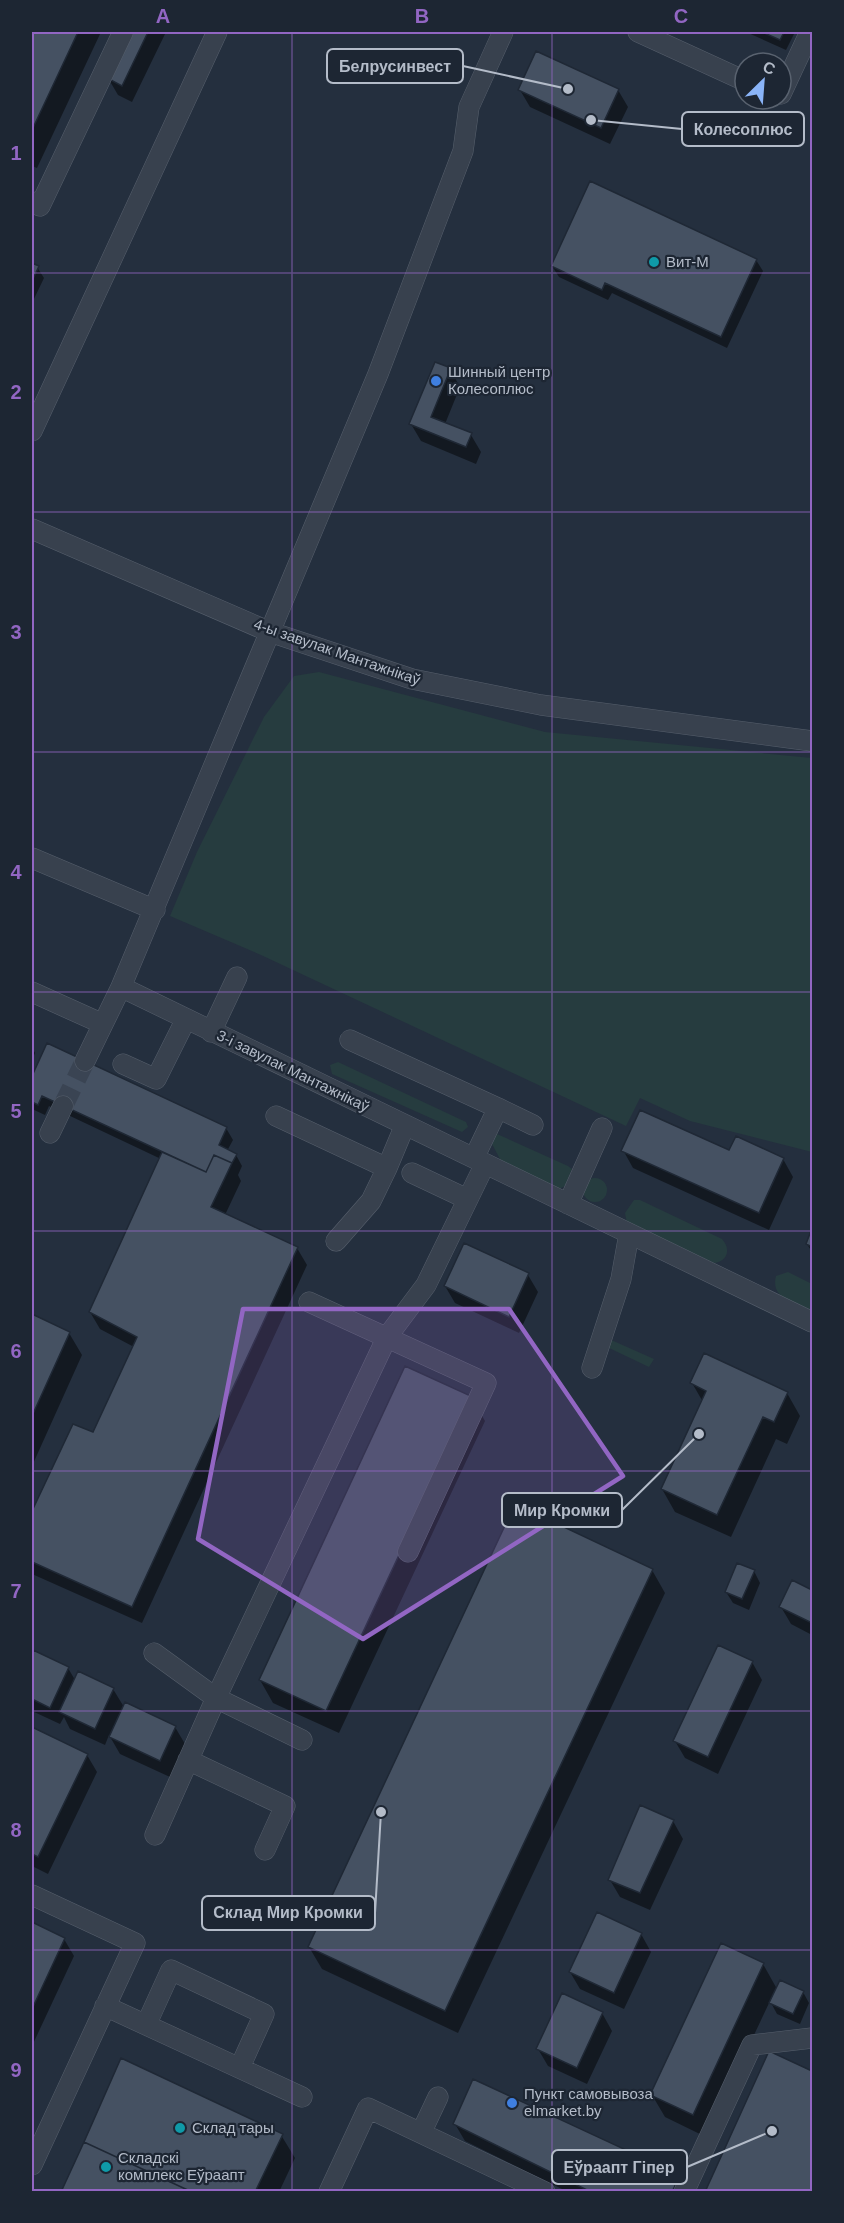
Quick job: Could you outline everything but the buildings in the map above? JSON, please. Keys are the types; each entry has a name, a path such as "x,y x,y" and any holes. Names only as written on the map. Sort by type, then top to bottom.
{"street":[{"path":"32,202 40,206 123,32"},
{"path":"32,431 217,32"},
{"path":"85,1061 155,910 378,374 463,151 469,107 503,32"},
{"path":"638,32 733,76"},
{"path":"793,68 810,32"},
{"name":"4-ы завулак Мантажнікаў","path":"32,529 270,632 412,680 541,705 809,740"},
{"path":"32,858 155,910"},
{"path":"211,1032 237,977"},
{"name":"3-і завулак Мантажнікаў","path":"121,987 813,1322"},
{"path":"32,992 103,1024"},
{"path":"123,1064 156,1079 186,1019"},
{"path":"350,1040 533,1125"},
{"path":"50,1133 63,1106"},
{"path":"155,1835 216,1698 387,1337 426,1285 467,1199 498,1108"},
{"path":"276,1116 387,1168"},
{"path":"336,1241 371,1201 405,1125"},
{"path":"568,1204 602,1128"},
{"path":"412,1173 467,1199"},
{"path":"592,1368 621,1279 629,1234"},
{"path":"309,1302 486,1383 408,1552"},
{"path":"154,1653 216,1698 302,1740"},
{"path":"188,1760 285,1806 265,1850"},
{"path":"32,1894 135,1944 32,2165"},
{"path":"146,2025 171,1970 264,2014 240,2067"},
{"path":"105,2006 302,2097"},
{"path":"684,2192 752,2045 813,2038"},
{"path":"421,2133 438,2097"},
{"path":"329,2192 368,2108 545,2192"}],"highlighted area":[{"path":"243,1309 509,1309 623,1476 363,1639 198,1539"}],"green space":[{"path":"319,672 545,732 812,758 812,1152 690,1121 640,1098 626,1126 261,955 170,916 197,852 264,717 294,676"},
{"path":"338,1062 466,1122 468,1127 462,1132 332,1074 330,1065"},
{"path":"497,1134 572,1169 565,1186 559,1189 501,1161 492,1144"},
{"path":"595,1178 600,1179 606,1185 606,1195 600,1201 595,1202 590,1201 584,1195 583,1190 584,1185 590,1179"},
{"path":"634,1200 640,1200 722,1239 727,1247 727,1254 722,1260 714,1263 627,1223 625,1213"},
{"path":"788,1272 812,1284 812,1311 780,1295 775,1284 776,1276"},
{"path":"609,1339 654,1359 649,1367 607,1347"}],"tunnel":[{"path":"63,1106 85,1061"}],"place":[{"name":"Белрусинвест","path":"568,89"},
{"name":"Колесоплюс","path":"591,120"},
{"name":"Вит-М","path":"654,262"},
{"name":"Шинный центр Колесоплюс","path":"436,381"},
{"name":"Мир Кромки","path":"699,1434"},
{"name":"Склад Мир Кромки","path":"381,1812"},
{"name":"Пункт самовывоза elmarket.by","path":"512,2103"},
{"name":"Склад тары","path":"180,2128"},
{"name":"Еўраапт Гіпер","path":"772,2131"},
{"name":"Складскі комплекс Еўраапт","path":"106,2167"}]}
